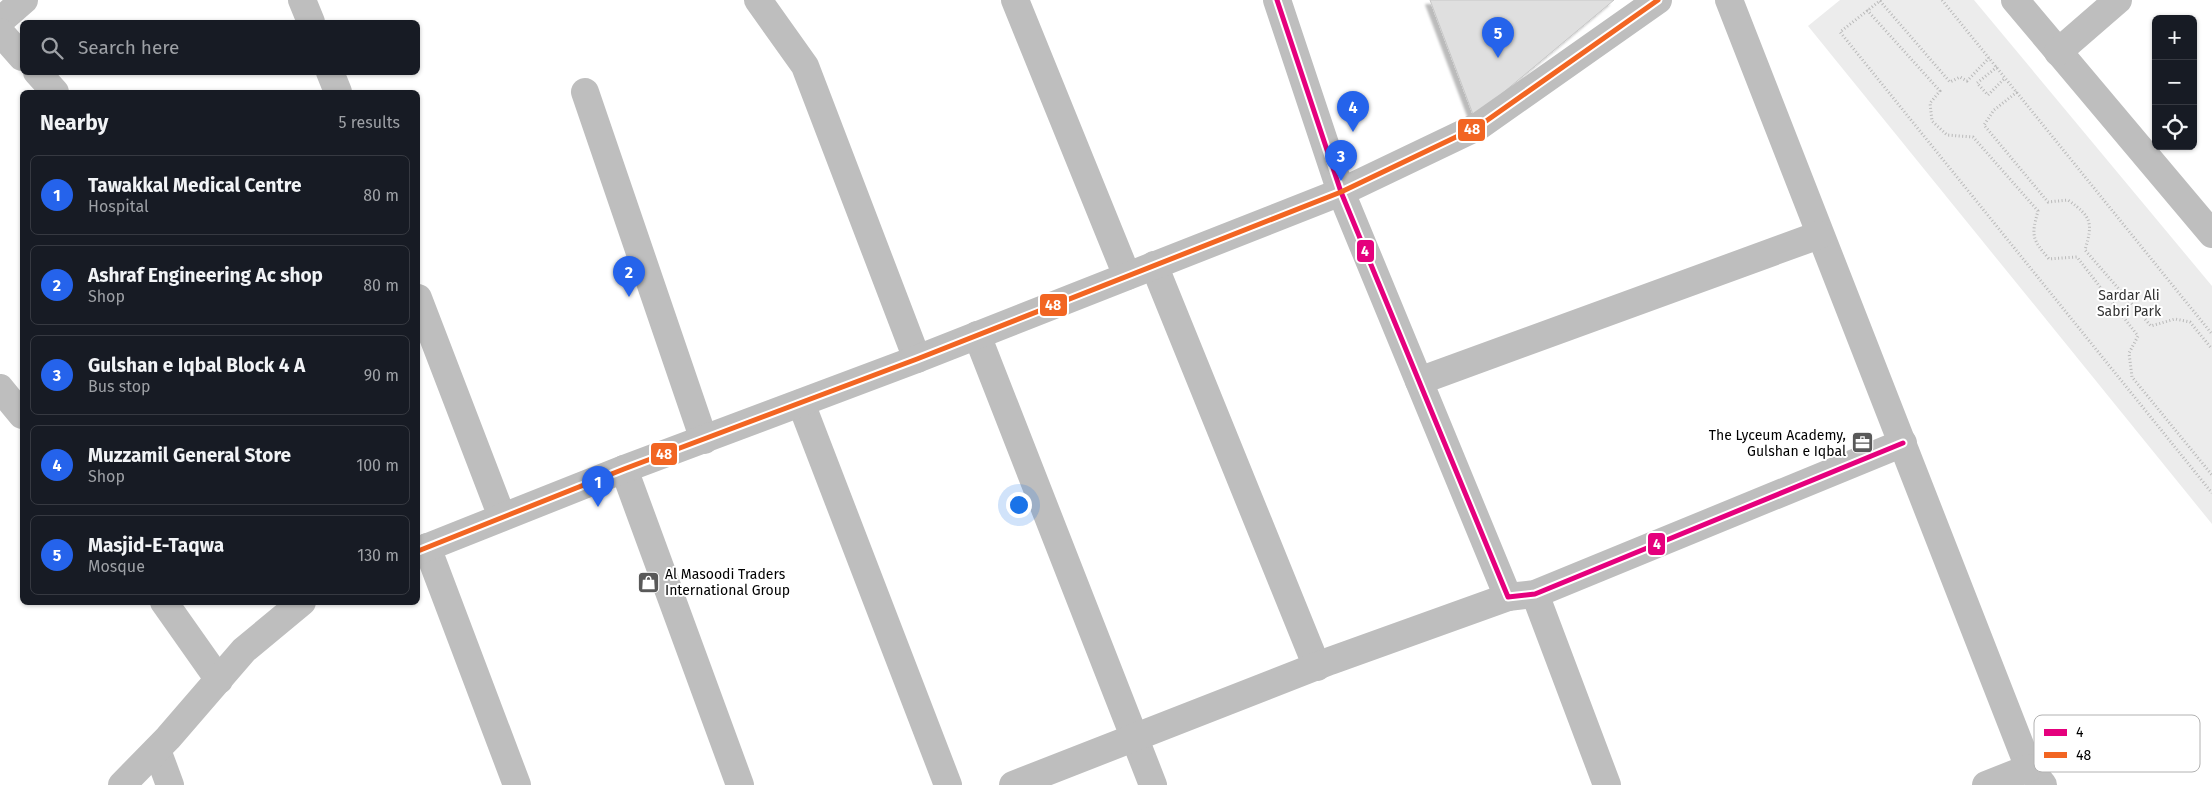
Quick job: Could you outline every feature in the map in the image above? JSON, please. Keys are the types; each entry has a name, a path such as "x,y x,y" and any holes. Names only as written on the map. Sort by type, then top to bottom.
{"street":[{"path":"0,21 24,0"},
{"path":"302,0 310,20"},
{"path":"758,0 805,66 917,359"},
{"path":"1015,0 1127,276"},
{"path":"1277,0 1341,192 1508,597"},
{"path":"517,785 422,549 624,469 917,359 1341,192 1479,126 1658,0"},
{"path":"1729,0 1820,235 2034,771"},
{"path":"2015,0 2212,234"},
{"path":"2058,52 2118,0"},
{"path":"0,32 20,55"},
{"path":"40,75 53,90"},
{"path":"331,75 337,90"},
{"path":"585,92 704,440"},
{"path":"1419,382 1820,235"},
{"path":"1154,265 1317,667"},
{"path":"420,303 502,517"},
{"path":"978,335 1152,785"},
{"path":"0,388 20,413"},
{"path":"801,403 948,785"},
{"path":"1013,785 1317,667 1508,597 1535,594 1903,443"},
{"path":"624,469 740,785"},
{"path":"1535,594 1607,785"},
{"path":"166,605 219,680"},
{"path":"122,785 156,750 244,650 298,605"},
{"path":"156,750 170,785"},
{"path":"1986,785 2036,776"}],"path":[{"path":"1989,58 1967,81 1960,77 1950,82 1880,0 1840,32 2212,493"},
{"path":"1942,0 2212,334"},
{"path":"1867,10 1940,91 1930,103 1932,121 1947,135 1973,137 2038,211 2034,228 2035,243 2049,258 2077,257 2138,336 2129,353 2132,377 2212,475"},
{"path":"1997,68 1977,83 1988,95 2005,78"},
{"path":"2017,92 1994,110 1984,125 2048,202 2068,200 2084,211 2091,229 2085,250 2151,326 2175,319 2190,322 2212,349"}],"green space":[{"name":"Sardar Ali Sabri Park","path":"1840,0 1974,0 2212,286 2212,524 1808,26"}],"building":[{"path":"1430,0 1614,0 1474,117"}],"transit line":[{"name":"4","path":"1277,0 1341,192 1508,597 1535,594 1903,443"},
{"name":"48","path":"420,550 624,469 917,359 1341,192 1479,126 1658,0"}],"place":[{"name":"Masjid-E-Taqwa","path":"1498,58"},
{"name":"Muzzamil General Store","path":"1353,132"},
{"name":"Gulshan e Iqbal Block 4 A","path":"1341,181"},
{"name":"Ashraf Engineering Ac shop","path":"629,297"},
{"name":"The Lyceum Academy, Gulshan e Iqbal","path":"1862,443"},
{"name":"Tawakkal Medical Centre","path":"598,507"},
{"name":"Al Masoodi Traders International Group","path":"649,582"}]}
